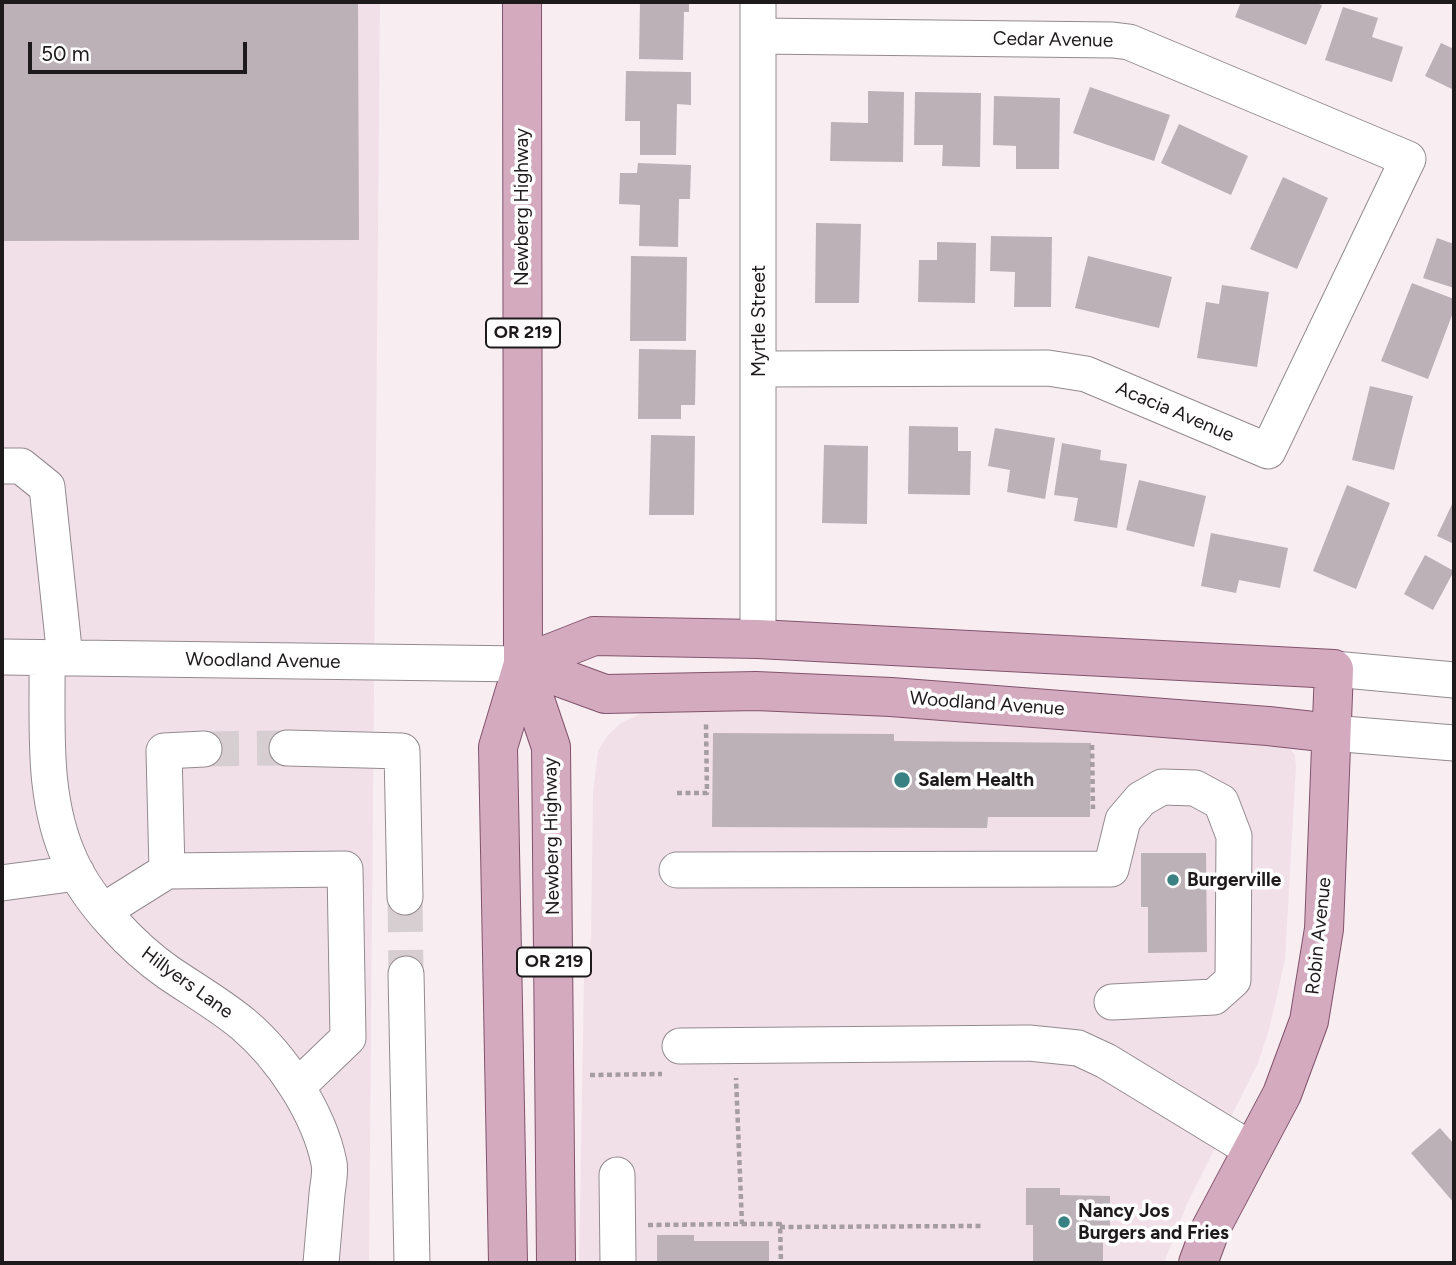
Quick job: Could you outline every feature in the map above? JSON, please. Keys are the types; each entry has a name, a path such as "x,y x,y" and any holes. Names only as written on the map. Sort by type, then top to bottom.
{"main road":[{"name":"Newberg Highway","path":"508,1263 498,747 523,664 522,2"},
{"name":"Woodland Avenue","path":"523,664 594,636 758,639 1334,669"},
{"name":"Newberg Highway","path":"523,664 551,747 556,1263"},
{"name":"Woodland Avenue","path":"523,664 604,694 756,691 891,697 1331,733"},
{"name":"Robin Avenue","path":"1198,1263 1211,1228 1282,1094 1309,1021 1317,985 1324,929 1334,669"}],"street":[{"name":"Myrtle Street","path":"758,2 758,639"},
{"name":"Cedar Avenue","path":"758,36 1129,42 1408,159"},
{"name":"Acacia Avenue","path":"759,369 1068,370 1086,374 1268,451 1408,159"},
{"name":"Hillyers Lane","path":"2,466 21,466 47,487 56,658 48,777 55,823 77,873 103,911 133,944 244,1025 275,1057 297,1087 315,1122 330,1164 321,1263"},
{"name":"Woodland Avenue","path":"2,657 523,664"},
{"name":"Woodland Avenue","path":"1334,669 1454,680"},
{"name":"Woodland Avenue","path":"1331,733 1454,743"},
{"path":"287,748 402,751 405,897"},
{"path":"167,871 164,751 204,749"},
{"path":"677,870 1111,869 1123,820 1141,799 1162,787 1195,788 1221,802 1234,836 1233,980 1214,997 1112,1002"},
{"path":"103,911 167,871 345,869 348,1038 297,1087"},
{"path":"2,884 77,873"},
{"path":"406,974 412,1263"},
{"path":"674,1060 1029,1042 1078,1048 1106,1061 1252,1150"},
{"path":"617,1175 618,1263"}],"path":[{"path":"677,793 707,793 706,692"},
{"path":"1091,712 1093,817"},
{"path":"590,1075 674,1060"},
{"path":"736,1072 742,1224"},
{"path":"618,1226 780,1223 781,1263"},
{"path":"780,1227 982,1226"}],"shaded area":[{"path":"2,2 380,2 369,1263 2,1263"},
{"path":"694,697 1287,745 1295,755 1296,767 1285,960 1269,1030 1258,1063 1187,1204 1164,1263 579,1263 584,978 591,939 593,793 598,751 607,736 621,723 644,712"}],"building":[{"path":"2,2 358,2 359,240 2,241"},
{"path":"640,2 689,2 689,12 684,12 683,60 639,59"},
{"path":"1241,2 1313,2 1322,5 1306,45 1235,17"},
{"path":"1343,7 1378,18 1372,37 1403,47 1392,82 1325,60"},
{"path":"1441,43 1454,49 1454,90 1425,76"},
{"path":"626,71 691,72 691,105 677,104 676,155 640,155 640,121 625,121"},
{"path":"1090,87 1170,115 1154,161 1073,133"},
{"path":"868,91 904,92 903,162 830,161 831,122 868,123"},
{"path":"915,92 981,93 980,167 942,166 943,145 914,145"},
{"path":"994,96 1060,98 1059,169 1016,169 1016,146 993,145"},
{"path":"1179,124 1248,156 1231,195 1161,163"},
{"path":"638,163 691,165 690,199 679,199 678,247 639,246 640,205 619,204 620,173 637,173"},
{"path":"1283,177 1328,198 1297,269 1250,249"},
{"path":"816,223 861,224 859,303 815,303"},
{"path":"991,236 1052,237 1051,307 1014,307 1015,272 990,271"},
{"path":"1437,238 1454,244 1454,288 1423,278"},
{"path":"937,242 976,243 975,303 918,302 919,260 937,260"},
{"path":"631,256 687,257 686,341 630,341"},
{"path":"1088,256 1172,277 1159,328 1075,308"},
{"path":"1412,283 1454,299 1454,310 1428,379 1381,361"},
{"path":"1222,285 1269,292 1257,367 1197,358 1206,302 1219,304"},
{"path":"639,349 696,350 695,405 681,405 681,419 638,419"},
{"path":"1370,386 1413,396 1394,470 1352,460"},
{"path":"909,426 958,427 958,451 971,451 970,495 908,494"},
{"path":"995,428 1055,438 1045,499 1007,492 1010,470 988,466"},
{"path":"651,435 695,436 694,515 649,515"},
{"path":"1062,443 1101,450 1100,460 1127,464 1117,528 1074,521 1078,498 1054,495"},
{"path":"824,445 868,446 867,524 822,523"},
{"path":"1139,480 1206,496 1194,547 1126,530"},
{"path":"1347,485 1390,503 1356,589 1313,571"},
{"path":"1454,500 1454,544 1437,536"},
{"path":"1211,533 1288,548 1280,588 1239,580 1236,593 1201,586"},
{"path":"1425,555 1454,571 1433,610 1404,594"},
{"name":"Salem Health","path":"713,733 894,734 894,741 1091,743 1090,817 988,817 987,828 712,827"},
{"name":"Burgerville","path":"1141,853 1206,853 1207,952 1148,953 1148,907 1141,907"},
{"path":"1440,1128 1454,1144 1454,1203 1411,1153"},
{"path":"1026,1188 1060,1188 1060,1195 1110,1196 1110,1228 1103,1228 1103,1263 1033,1263 1033,1225 1026,1225"},
{"path":"657,1235 694,1235 694,1241 769,1241 769,1263 657,1263"}],"tunnel":[{"path":"204,749 287,748"},
{"path":"405,897 406,974"}],"place":[{"name":"Salem Health","path":"902,780"},
{"name":"Burgerville","path":"1173,880"},
{"name":"Nancy Jos Burgers and Fries","path":"1064,1222"}]}
